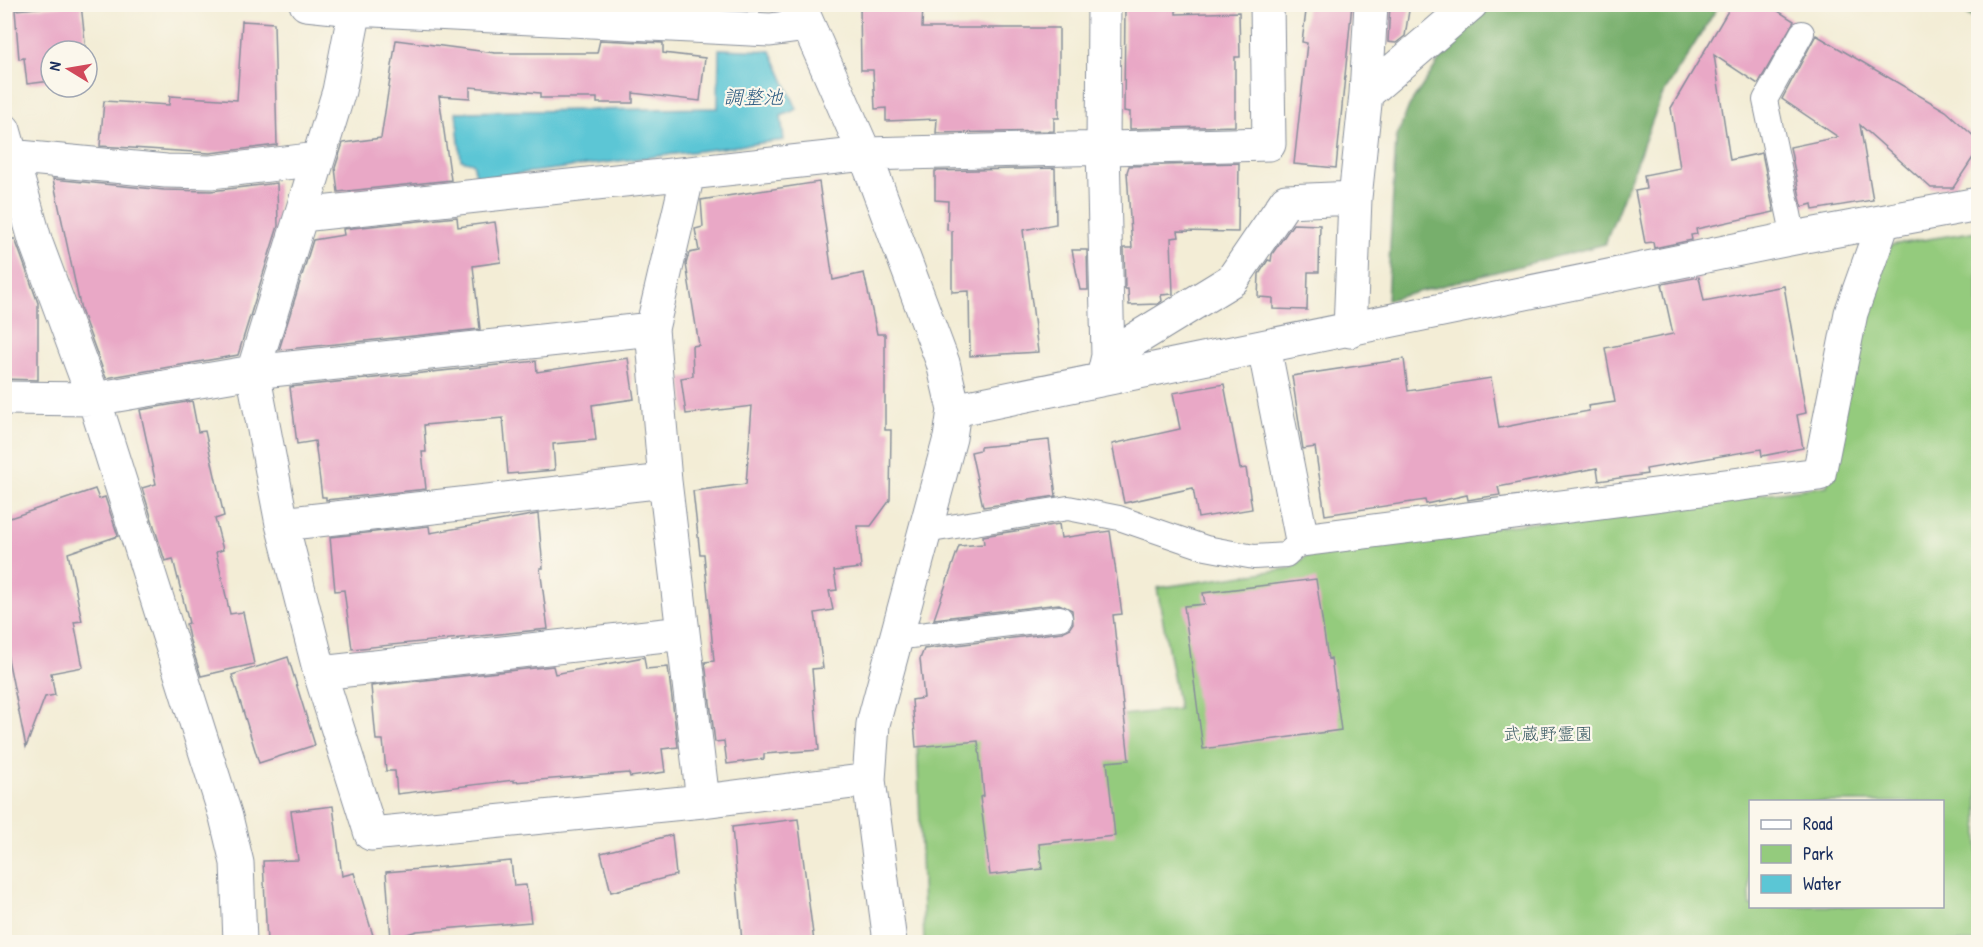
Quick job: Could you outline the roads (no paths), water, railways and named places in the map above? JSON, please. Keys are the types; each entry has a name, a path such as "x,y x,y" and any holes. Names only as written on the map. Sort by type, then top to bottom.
{"street":[{"path":"306,4 770,30 803,15 865,154 943,363 954,410 950,438 894,638 873,724 869,780 890,942"},
{"path":"1104,4 1102,148 1105,367"},
{"path":"303,215 865,154 1269,144 1267,4"},
{"path":"1350,331 1356,198 1366,94 1371,4"},
{"path":"1366,94 1472,4"},
{"path":"355,7 339,91 303,215 253,372 282,524 320,673 371,834 703,801 869,780"},
{"path":"240,942 237,863 226,817 94,399 36,243 7,143 166,171 211,172 318,159"},
{"path":"688,174 652,329 665,481 703,801"},
{"path":"1105,367 1232,280 1286,201 1356,198"},
{"path":"954,410 1105,367 1264,346 1350,331 1794,238 1978,204"},
{"path":"1264,346 1302,540 1819,474 1851,313 1883,223"},
{"path":"4,398 94,399 253,372 652,329"},
{"path":"282,524 665,481"},
{"path":"320,673 683,633"}],"lane":[{"path":"1794,238 1765,100 1803,33"},
{"path":"925,531 1068,508 1119,518 1206,548 1254,557 1286,555 1302,540"},
{"path":"894,638 1060,618"}],"water":[{"name":"調整池","path":"719,49 771,51 797,109 781,116 784,140 477,179 473,163 461,160 456,112 718,108"}],"park label":[{"name":"武蔵野霊園","path":"1548,733"}]}
